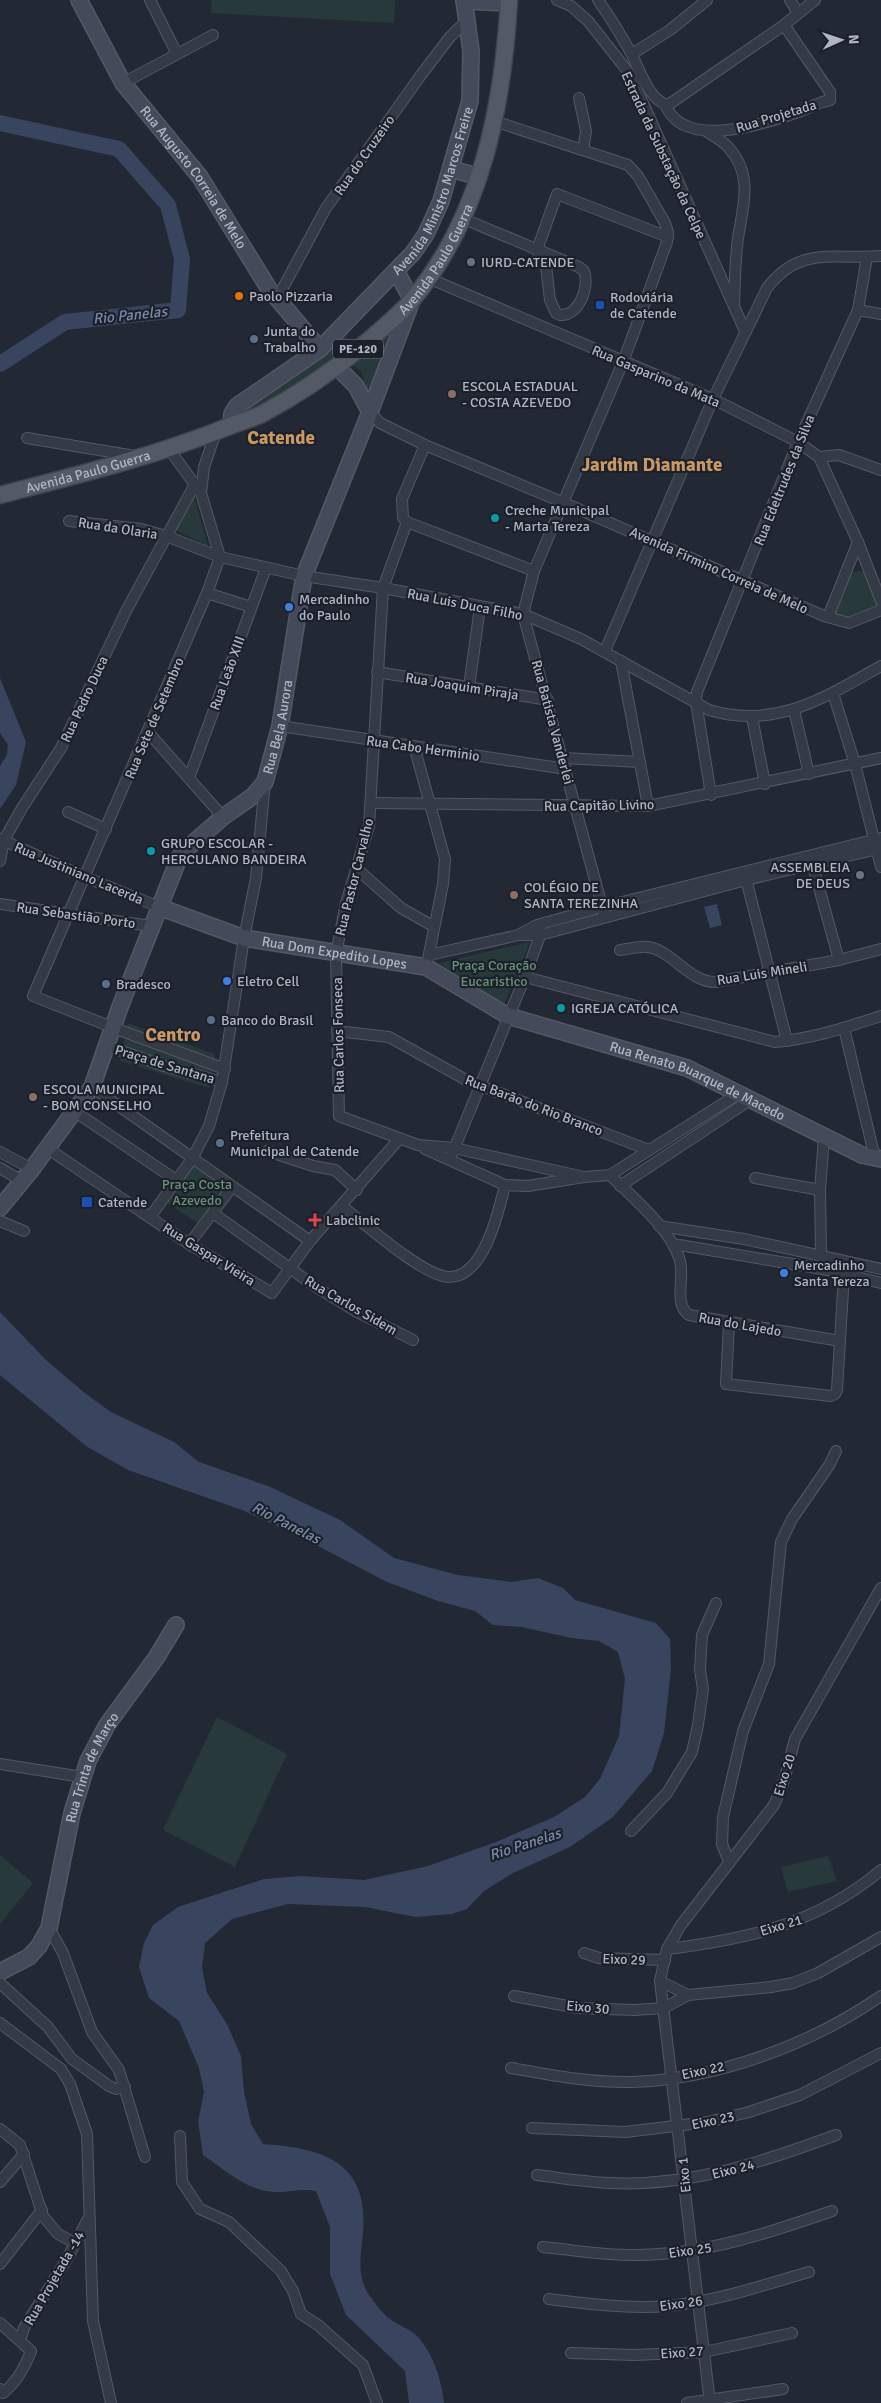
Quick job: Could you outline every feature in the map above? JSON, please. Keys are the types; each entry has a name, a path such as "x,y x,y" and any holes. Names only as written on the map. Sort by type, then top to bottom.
{"main road":[{"name":"Avenida Paulo Guerra","path":"0,495 169,449 258,416 337,367 412,300 447,251 464,220 479,177 494,121 502,76 509,1"}],"street":[{"name":"Rua Augusto Correia de Melo","path":"79,0 122,83 200,177 277,299 320,349"},
{"path":"150,0 177,54"},
{"path":"464,0 509,1"},
{"name":"Avenida Ministro Marcos Freire","path":"320,349 396,271 421,242 431,226 452,170 470,101 471,51 464,0"},
{"name":"Estrada da Substação da Celpe","path":"557,0 571,6 588,21 634,72 745,331"},
{"path":"598,0 632,54 634,72"},
{"path":"632,54 670,30 707,0"},
{"path":"790,0 798,13"},
{"path":"665,104 672,104 784,25 815,0"},
{"name":"Rua do Cruzeiro","path":"277,299 326,208 370,144 441,49 466,21"},
{"name":"Rua Projetada","path":"634,72 665,104 670,114 697,130 732,129 775,119 830,100 830,92 784,25"},
{"path":"122,83 213,35"},
{"path":"579,98 586,131 584,150"},
{"path":"494,121 623,162 632,168 665,223 668,237 661,263 623,362 534,571 523,614"},
{"path":"706,131 728,147 737,160 745,182 745,205 735,266 734,308"},
{"path":"452,170 479,177"},
{"path":"537,250 557,194 668,237"},
{"path":"464,220 537,250 584,271 586,286 576,308 570,313 560,315 552,308 546,265 537,250"},
{"path":"605,652 712,399 767,288 790,266 815,256 881,256"},
{"name":"Rua Edeltrudes da Silva","path":"696,702 699,689 798,442 858,310 867,257"},
{"path":"396,271 407,287 412,300"},
{"name":"Rua Gasparino da Mata","path":"428,278 712,399 798,442 819,457"},
{"name":"Rua Bela Aurora","path":"0,1208 32,1169 92,1087 151,926 184,851 224,817 244,804 265,782 280,726 304,576 370,412 412,300"},
{"path":"858,310 881,314"},
{"path":"201,493 204,467 234,410 240,403 320,349"},
{"path":"337,367 356,386 370,412"},
{"name":"Avenida Firmino Correia de Melo","path":"370,412 380,423 425,445 828,617 849,623 881,610"},
{"path":"27,438 140,457"},
{"path":"425,445 402,499 403,518 407,522 534,571"},
{"path":"169,449 201,493 220,557"},
{"path":"881,470 839,455 819,457 878,584 881,601"},
{"name":"Rua Pedro Duca","path":"0,860 2,839 61,748 126,611 195,484"},
{"name":"Rua da Olaria","path":"69,520 110,524 166,536 220,557"},
{"name":"Rua Pastor Carvalho","path":"336,954 346,904 366,842 372,803 377,672 383,588 407,522"},
{"path":"828,617 858,542"},
{"name":"Rua Luis Duca Filho","path":"220,557 304,576 383,588 523,614 565,631 720,713 752,717 794,710 834,693 881,666"},
{"name":"Rua Sete de Setembro","path":"33,996 148,732 207,593 220,557"},
{"name":"Rua Leão XIII","path":"189,778 266,568"},
{"path":"207,593 251,607"},
{"path":"469,687 480,607"},
{"name":"Rua Batista Vanderlei","path":"523,614 548,700 603,912"},
{"path":"621,661 648,806"},
{"name":"Rua Joaquim Piraja","path":"377,672 548,700"},
{"path":"834,693 878,844 881,867"},
{"path":"696,702 711,795"},
{"path":"794,710 809,774"},
{"path":"752,717 765,784"},
{"name":"Rua Cabo Herminio","path":"280,726 566,769"},
{"path":"148,732 224,817"},
{"path":"414,746 443,849 445,868 428,961 745,875 878,844"},
{"path":"563,758 640,762"},
{"name":"Rua Capitão Livino","path":"372,803 648,806 765,784 881,758"},
{"path":"150,1217 192,1159 209,1126 221,1086 244,938 256,878 265,782"},
{"path":"68,812 106,828"},
{"name":"Rua Justiniano Lacerda","path":"2,839 85,877 159,907"},
{"path":"812,860 838,960"},
{"path":"357,869 401,908 433,926"},
{"path":"745,875 787,1041"},
{"name":"Rua Sebastião Porto","path":"0,904 151,926"},
{"name":"Rua Dom Expedito Lopes","path":"159,907 244,938 336,954 428,961"},
{"path":"450,1160 525,977 538,930"},
{"name":"Rua Luis Mineli","path":"620,950 642,947 653,948 693,974 711,982 838,960 881,949"},
{"name":"Rua Carlos Fonseca","path":"336,954 339,1116 399,1139"},
{"name":"Rua Renato Buarque de Macedo","path":"428,961 508,1016 688,1068 824,1137 862,1155 878,1158"},
{"path":"525,977 775,1042 844,1028 881,1016"},
{"name":"Praça de Santana","path":"33,996 225,1069"},
{"path":"844,1028 878,1158"},
{"name":"Rua Barão do Rio Branco","path":"337,1031 388,1036 480,1086 649,1150"},
{"name":"Praça de Santana","path":"107,1046 221,1086"},
{"path":"92,1087 310,1241"},
{"path":"289,1269 310,1241 358,1190 399,1139 418,1145 505,1185 528,1186 610,1175 649,1150 744,1097"},
{"path":"620,1186 744,1097"},
{"path":"74,1112 176,1180"},
{"path":"821,1255 820,1190 824,1137"},
{"path":"418,1145 454,1148 584,1177"},
{"name":"Rua Gaspar Vieira","path":"47,1148 190,1244 272,1292 289,1269"},
{"path":"267,1151 313,1166 335,1170 358,1190"},
{"path":"0,1152 32,1169"},
{"path":"0,1168 22,1181"},
{"name":"Rua do Lajedo","path":"610,1175 674,1244 682,1267 680,1303 684,1311 697,1318 840,1341"},
{"path":"755,1178 820,1190"},
{"path":"343,1207 415,1261 437,1274 448,1277 458,1276 473,1263 491,1236 505,1185"},
{"path":"190,1244 232,1187"},
{"name":"Rua Carlos Sidem","path":"213,1213 289,1269 357,1312 413,1340"},
{"path":"0,1220 24,1231"},
{"path":"659,1226 744,1238 881,1269"},
{"path":"674,1244 844,1274 881,1283"},
{"path":"729,1324 726,1384 831,1396 837,1390 844,1274"},
{"path":"729,1862 722,1844 723,1817 743,1731 769,1664 781,1542 792,1519 830,1464 836,1451"},
{"name":"Eixo 20","path":"667,1949 695,1904 774,1805 783,1784 795,1739 881,1588"},
{"path":"630,1831 667,1793 692,1752 703,1689 700,1670 702,1635 716,1603"},
{"name":"Rua Trinta de Março","path":"0,1972 28,1957 39,1946 49,1928 82,1777 95,1745 156,1658 176,1625"},
{"path":"0,1764 82,1777"},
{"name":"Eixo 21","path":"667,1949 751,1934 810,1916 841,1900 881,1870"},
{"path":"49,1928 63,1953 92,2032 119,2070 145,2157"},
{"path":"664,2008 688,1994 771,1987 793,1983 818,1973 881,1937"},
{"name":"Eixo 1","path":"667,1949 660,1981 673,2077 709,2402"},
{"name":"Eixo 29","path":"584,1953 599,1958 665,1960"},
{"path":"660,1981 688,1994"},
{"path":"0,1983 48,2027 72,2060 109,2086 116,2089 125,2087"},
{"name":"Eixo 30","path":"514,1996 578,2008 634,2010 664,2008"},
{"name":"Eixo 22","path":"511,2068 604,2081 632,2082 673,2077 734,2064 789,2045 830,2026 881,1996"},
{"path":"0,2023 61,2069 70,2084 87,2134 93,2321 111,2403"},
{"name":"Eixo 23","path":"532,2128 625,2132 678,2127 729,2118 788,2100 881,2053"},
{"path":"0,2129 20,2145 43,2216 58,2234 75,2243"},
{"name":"Eixo 24","path":"537,2175 610,2183 684,2180 749,2166 836,2135"},
{"path":"180,2136 182,2182 200,2209 229,2222 282,2271 293,2291 301,2314 318,2325 363,2364 377,2403"},
{"path":"0,2182 24,2154"},
{"path":"0,2264 42,2210"},
{"name":"Eixo 25","path":"543,2246 636,2256 692,2251 766,2233 832,2211"},
{"name":"Rua Projetada -14","path":"0,2389 3,2393 11,2387 24,2369 31,2351 22,2342 24,2328 89,2217"},
{"name":"Eixo 26","path":"549,2299 584,2304 642,2307 699,2301 809,2272"},
{"path":"0,2324 22,2342"},
{"name":"Eixo 27","path":"570,2353 634,2355 704,2352 792,2334"},
{"path":"687,2403 709,2402 783,2388"}],"green space":[{"path":"212,0 395,0 394,23 211,13"},
{"path":"383,332 394,341 371,400 361,371 349,362"},
{"path":"342,334 354,343 328,364 301,382 243,414 241,406"},
{"path":"194,496 208,546 176,530"},
{"path":"867,571 881,607 848,619 832,615 850,572"},
{"name":"Praça Coração Eucaristico","path":"530,942 504,1005 439,963"},
{"path":"128,1023 215,1054 209,1088 120,1061"},
{"name":"Praça Costa Azevedo","path":"193,1163 227,1187 198,1223 164,1201"},
{"path":"217,1717 287,1754 235,1867 163,1830"},
{"path":"0,1855 33,1883 0,1924"},
{"path":"828,1856 837,1881 788,1892 781,1867"}],"water":[{"path":"0,678 26,742 16,785 0,809 0,766 7,755 8,745 0,733"},
{"path":"717,904 722,925 710,928 704,907"},
{"path":"0,1312 46,1360 86,1394 111,1412 174,1442 199,1462 268,1486 340,1520 394,1558 458,1575 511,1582 538,1578 563,1588 575,1600 656,1623 670,1639 671,1668 664,1733 652,1771 613,1817 570,1847 513,1873 484,1891 467,1909 452,1914 415,1917 365,1907 288,1904 232,1919 205,1943 202,1967 207,1993 227,2024 241,2056 244,2092 251,2124 263,2144 304,2149 322,2155 337,2163 350,2174 358,2189 363,2208 360,2265 365,2288 386,2316 414,2334 424,2344 436,2368 444,2403 409,2403 405,2371 346,2315 330,2274 330,2227 316,2191 273,2192 263,2190 236,2178 203,2155 198,2122 204,2092 199,2068 179,2021 149,1998 139,1967 144,1943 153,1925 178,1907 264,1879 301,1876 364,1880 428,1866 496,1842 554,1817 585,1797 600,1779 619,1736 625,1679 618,1652 599,1641 571,1638 522,1627 493,1625 475,1611 438,1601 387,1582 299,1536 242,1510 128,1470 86,1446 0,1375"}],"waterway":[{"name":"Rio Panelas","path":"0,123 119,149 168,205 182,259 178,310 65,322 0,364"}],"place":[{"name":"IURD-CATENDE","path":"471,262"},
{"name":"Paolo Pizzaria","path":"239,296"},
{"name":"Rodoviária de Catende","path":"600,305"},
{"name":"Junta do Trabalho","path":"254,339"},
{"name":"ESCOLA ESTADUAL - COSTA AZEVEDO","path":"452,394"},
{"name":"Creche Municipal - Marta Tereza","path":"495,518"},
{"name":"Mercadinho do Paulo","path":"289,607"},
{"name":"GRUPO ESCOLAR - HERCULANO BANDEIRA","path":"151,851"},
{"name":"ASSEMBLEIA DE DEUS","path":"860,875"},
{"name":"COLÉGIO DE SANTA TEREZINHA","path":"514,895"},
{"name":"Eletro Cell","path":"227,981"},
{"name":"Bradesco","path":"106,984"},
{"name":"IGREJA CATÓLICA","path":"561,1008"},
{"name":"Banco do Brasil","path":"211,1020"},
{"name":"ESCOLA MUNICIPAL - BOM CONSELHO","path":"33,1097"},
{"name":"Prefeitura Municipal de Catende","path":"220,1143"},
{"name":"Catende","path":"87,1202"},
{"name":"Labclinic","path":"315,1220"},
{"name":"Mercadinho Santa Tereza","path":"784,1273"}],"district":[{"name":"Catende","path":"281,437"},
{"name":"Jardim Diamante","path":"652,464"},
{"name":"Centro","path":"173,1034"}]}
